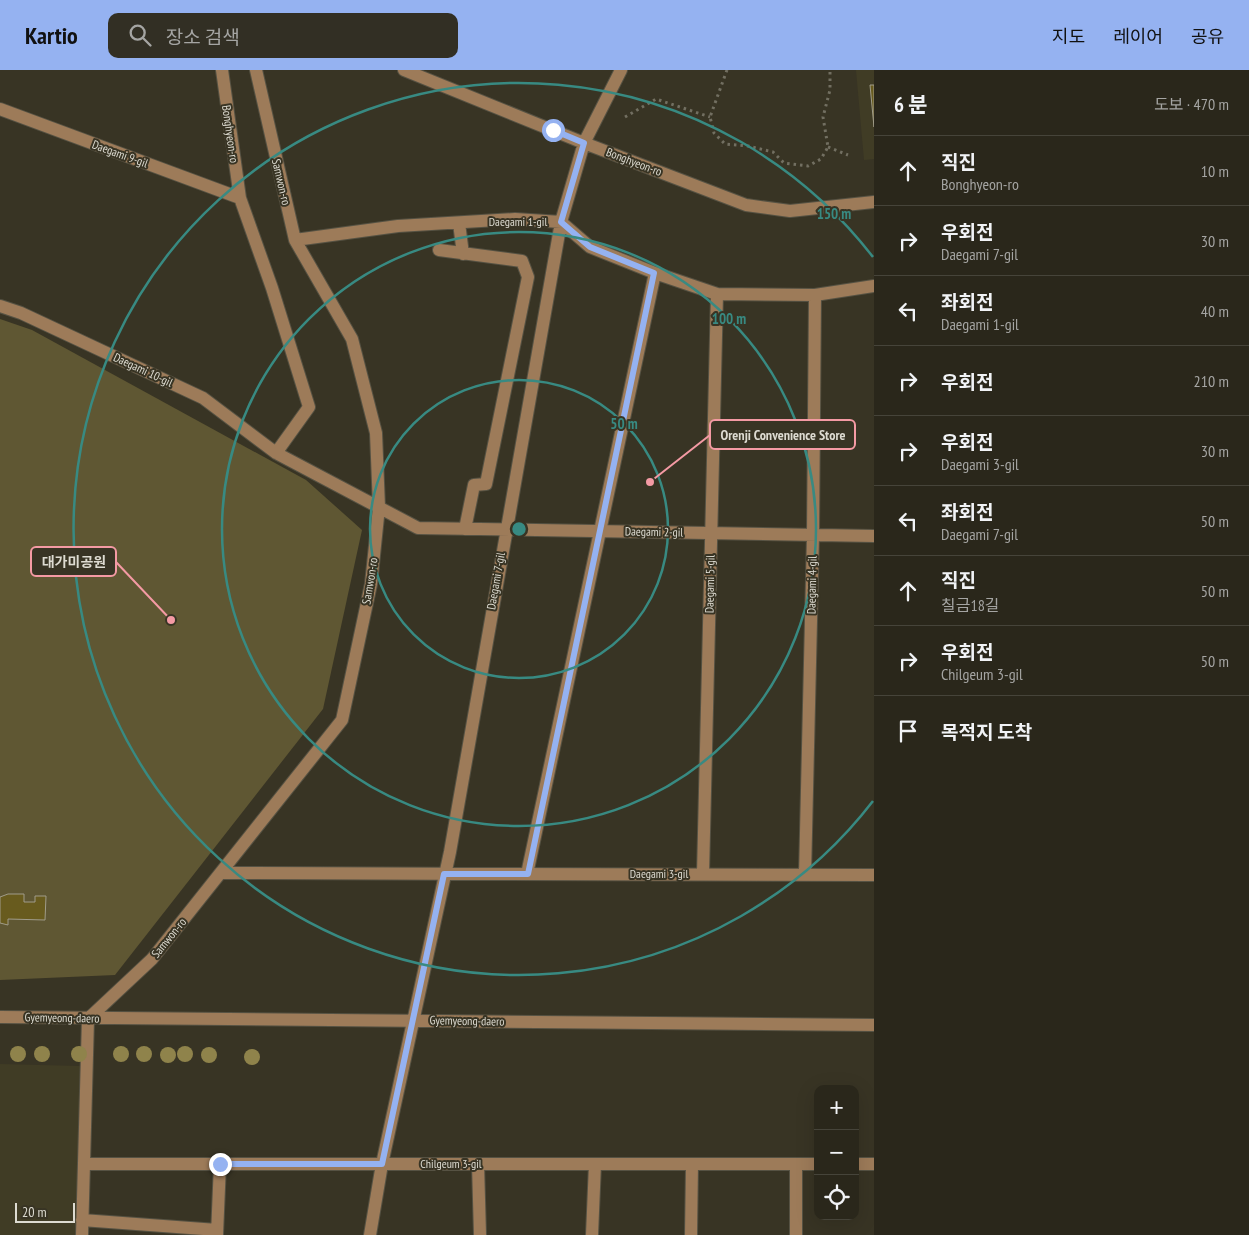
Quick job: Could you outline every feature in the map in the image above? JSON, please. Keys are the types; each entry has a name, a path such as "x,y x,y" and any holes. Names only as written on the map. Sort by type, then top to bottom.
{"street":[{"name":"Bonghyeon-ro","path":"222,70 240,198"},
{"name":"Samwon-ro","path":"88,1018 152,960 342,720 371,584 379,507 376,433 352,339 295,240 256,70"},
{"name":"Bonghyeon-ro","path":"404,70 584,143 746,205 790,211 874,202"},
{"name":"Daegami 7-gil","path":"370,1235 382,1164 450,852 505,530 561,222 584,143 621,70"},
{"name":"Daegami 9-gil","path":"0,109 240,198"},
{"path":"240,198 272,288 309,407 276,452"},
{"name":"Daegami 1-gil","path":"295,240 398,226 515,219 561,222 590,247 654,273 717,294 815,294 874,286"},
{"path":"460,223 463,254"},
{"path":"439,250 522,261 528,277 486,484 474,484 465,529"},
{"path":"528,874 654,273"},
{"name":"Daegami 5-gil","path":"703,874 717,294"},
{"name":"Daegami 4-gil","path":"805,875 813,535 815,294"},
{"name":"Daegami 10-gil","path":"0,306 21,313 203,398 276,452 379,507"},
{"name":"Daegami 2-gil","path":"379,507 418,528 874,536"},
{"name":"Daegami 3-gil","path":"221,873 874,875"},
{"name":"Gyemyeong-daero","path":"0,1017 874,1025"},
{"path":"82,1235 88,1018"},
{"name":"Chilgeum 3-gil","path":"84,1164 814,1164"},
{"path":"82,1220 216,1232 220,1164"},
{"path":"478,1164 480,1235"},
{"path":"592,1235 595,1164"},
{"path":"691,1235 692,1164"},
{"path":"796,1164 796,1235"},
{"path":"859,1164 874,1164"}],"path":[{"path":"727,70 710,117 714,132 726,144 748,146 773,152 784,163 808,166 821,159 828,147 823,117 830,90 830,70"},
{"path":"625,117 656,99 710,117"},
{"path":"828,147 848,155"}],"shaded area":[{"path":"856,70 874,70 874,159 864,160"},
{"path":"0,319 32,330 306,480 362,530 323,709 115,975 0,980"},
{"path":"0,1064 80,1066 76,1235 0,1235"}],"building":[{"path":"870,85 874,85 874,127"},
{"path":"8,894 24,894 24,902 35,902 35,896 46,896 45,920 8,919 8,925 0,923 0,897"}],"place":[{"name":"Orenji Convenience Store","path":"650,482"},
{"name":"대가미공원","path":"171,620"}],"route":[{"path":"220,1164 382,1164 444,874 528,874 654,273 590,247 561,222 584,143 553,130"}]}
